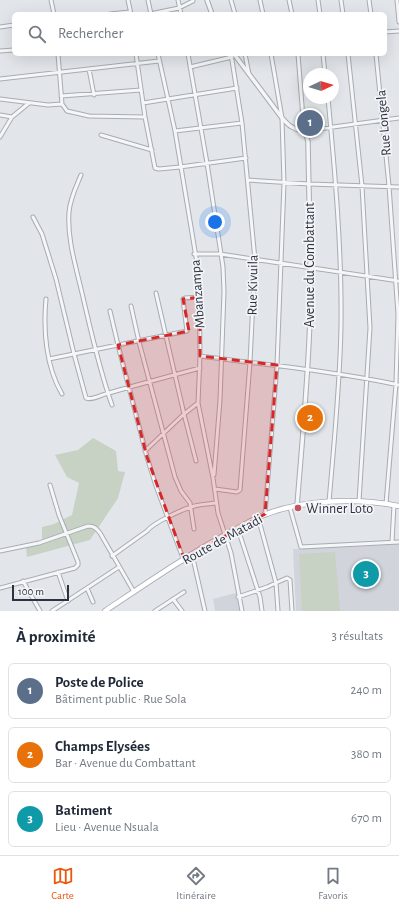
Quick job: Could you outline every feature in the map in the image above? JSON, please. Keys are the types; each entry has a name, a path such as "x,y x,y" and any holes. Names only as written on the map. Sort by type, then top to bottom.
{"main road":[{"name":"Route de Matadi","path":"105,611 192,554 265,514 297,506 329,502 358,501 397,505"}],"street":[{"path":"51,0 54,12"},
{"path":"128,0 130,12"},
{"path":"148,0 150,12"},
{"path":"178,0 180,12"},
{"path":"207,0 211,12"},
{"path":"231,0 234,12"},
{"path":"260,0 263,12"},
{"path":"289,0 292,12"},
{"path":"318,0 320,12"},
{"path":"341,0 343,12"},
{"path":"369,0 371,12"},
{"path":"397,0 399,22"},
{"path":"160,12 179,8 193,2"},
{"path":"0,27 12,25"},
{"path":"387,32 399,31"},
{"path":"0,52 12,50"},
{"path":"58,56 62,104 68,111 89,116 145,117"},
{"path":"136,56 145,117 155,166 157,168 180,167 246,158"},
{"name":"Mbanzampa","path":"158,56 175,131 194,254 199,274 200,368 198,403 214,478 218,513 224,536 231,553 238,597 242,611"},
{"path":"188,56 207,163 224,292 220,400 214,478"},
{"path":"190,67 228,56"},
{"name":"Rue Kivuila","path":"215,488 237,492 240,490 250,362 255,260 246,158 232,56"},
{"path":"233,56 282,118 291,127 304,131 399,118"},
{"path":"245,56 250,76"},
{"path":"265,514 277,365 284,183 282,118 271,56"},
{"path":"298,56 304,131"},
{"path":"323,56 324,68"},
{"path":"348,56 362,186 370,328 358,501"},
{"name":"Rue Longela","path":"376,56 397,280 398,314 398,384 386,504"},
{"path":"0,79 159,61"},
{"path":"89,69 94,95"},
{"path":"143,103 195,96 237,88"},
{"path":"61,96 94,95 141,90"},
{"path":"0,99 48,105 62,104"},
{"path":"1,136 12,117 29,102"},
{"path":"329,104 340,272 339,374 329,502"},
{"path":"0,115 12,117"},
{"path":"175,131 242,123"},
{"name":"Avenue du Combattant","path":"297,506 308,370 311,268 308,142 307,135 304,131"},
{"path":"101,135 152,150"},
{"path":"81,175 70,200 69,224 75,267 96,350 112,405"},
{"path":"248,180 284,183 399,187"},
{"path":"33,217 42,234 56,279 86,398 92,398 200,368"},
{"path":"194,254 220,254 397,280"},
{"path":"156,293 165,336 176,375 196,461"},
{"path":"49,358 139,342 187,331 188,329 183,299 200,296"},
{"path":"46,300 44,324 49,358 52,374 62,394"},
{"path":"131,306 139,342 177,484 191,507 194,529"},
{"path":"110,311 145,450 156,486 184,560"},
{"path":"200,356 277,365 398,384"},
{"path":"145,450 198,403"},
{"path":"0,588 75,568 78,565 67,534 58,516 50,485"},
{"path":"112,556 147,531 150,527 168,517 191,507 216,503"},
{"path":"392,542 397,505"},
{"path":"290,508 302,547 399,542"},
{"path":"258,517 276,583 278,611"},
{"path":"0,551 39,543 88,526 93,526 100,533 134,592"},
{"path":"238,528 262,611"},
{"path":"192,554 204,601 205,611"},
{"path":"52,611 119,567"},
{"path":"58,572 68,601"},
{"path":"238,597 286,578 290,580 292,611"},
{"path":"23,581 40,611"},
{"path":"87,588 93,602"},
{"path":"155,611 184,592"},
{"path":"173,599 182,611"}],"highlighted area":[{"path":"200,297 200,356 277,365 265,514 184,559 147,457 118,345 189,331 183,299"}],"shaded area":[{"path":"399,544 399,611 296,611 293,549"},
{"path":"236,593 240,611 215,611 213,599"}],"green space":[{"path":"93,438 116,451 118,471 125,472 118,498 90,540 27,557 26,547 42,544 42,527 54,524 72,515 79,483 67,477 55,455 78,450"},
{"path":"335,552 340,611 302,611 299,554"}],"place":[{"name":"Poste de Police","path":"310,123"},
{"name":"Champs Elysées","path":"310,418"},
{"name":"Winner Loto","path":"298,508"},
{"name":"Batiment","path":"366,574"}]}
